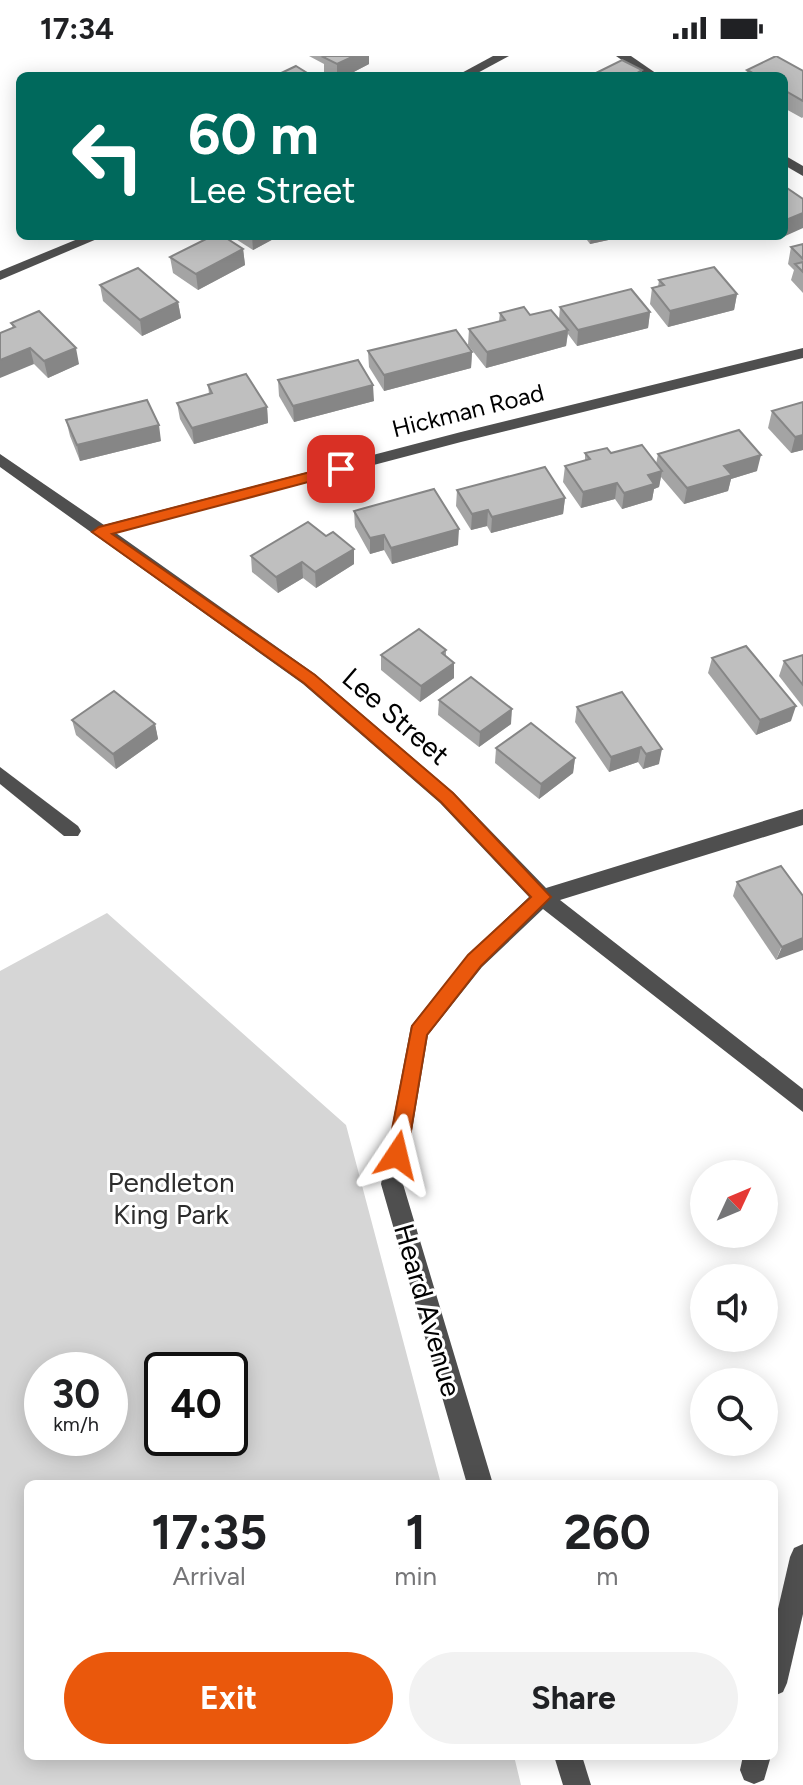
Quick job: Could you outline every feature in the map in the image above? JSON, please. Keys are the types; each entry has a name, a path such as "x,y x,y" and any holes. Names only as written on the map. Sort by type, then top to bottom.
{"street":[{"path":"470,72 503,56"},
{"path":"622,56 648,72"},
{"path":"0,276 87,240"},
{"name":"Hickman Road","path":"99,532 461,437 803,353"},
{"name":"Lee Street","path":"0,459 309,679 447,798 542,897"},
{"path":"0,774 71,831"},
{"name":"Heard Avenue","path":"479,1480 392,1184 418,1032 475,961 542,897 803,817"},
{"path":"542,897 803,1102"},
{"path":"778,1666 803,1557"},
{"path":"569,1760 577,1785"}],"green space":[{"name":"Pendleton King Park","path":"107,913 346,1125 440,1480 24,1480 24,1760 515,1760 521,1785 0,1785 0,971"}],"building":[{"path":"354,56 337,64 323,57"},
{"path":"776,56 803,71 803,101 788,92 788,72 747,70"},
{"path":"622,60 642,70 639,72 598,72"},
{"path":"296,66 306,72 283,72"},
{"path":"788,189 803,199 803,213 788,219"},
{"path":"204,240 229,240 243,249 196,274 170,257"},
{"path":"803,244 803,259 791,247"},
{"path":"714,267 737,294 670,311 652,288 664,285 659,280"},
{"path":"138,268 178,302 140,320 100,285"},
{"path":"631,289 650,312 578,330 560,307"},
{"path":"524,307 530,315 551,310 568,330 487,352 469,329 505,320 500,313"},
{"path":"39,311 76,348 44,361 30,348 0,360 0,333 15,327 11,323"},
{"path":"456,330 472,352 384,375 368,351"},
{"path":"358,360 373,385 293,406 278,380"},
{"path":"246,374 267,407 192,428 177,403 212,393 208,385"},
{"path":"147,400 159,425 77,445 66,420"},
{"path":"803,402 803,435 795,437 772,411"},
{"path":"739,430 761,455 724,466 732,475 687,488 658,454"},
{"path":"642,445 662,471 648,475 654,484 624,493 617,483 583,492 565,466 590,459 585,453 607,448 611,453"},
{"path":"545,467 565,498 492,517 488,510 472,514 457,490"},
{"path":"434,489 459,529 391,548 384,535 370,538 354,511"},
{"path":"308,522 326,536 333,532 354,549 315,572 302,562 276,577 251,556"},
{"path":"419,629 446,650 442,653 454,663 421,686 381,655"},
{"path":"746,646 796,706 760,720 712,658"},
{"path":"803,655 803,685 784,661"},
{"path":"471,677 512,709 480,732 439,700"},
{"path":"114,691 155,724 113,754 72,720"},
{"path":"622,692 662,749 646,754 641,747 611,757 577,707"},
{"path":"531,723 575,758 541,784 496,748"},
{"path":"781,866 803,896 803,938 782,947 737,882"}],"route":[{"path":"341,469 99,532 235,624 309,679 447,798 542,897 475,961 418,1032 397,1155"}]}
